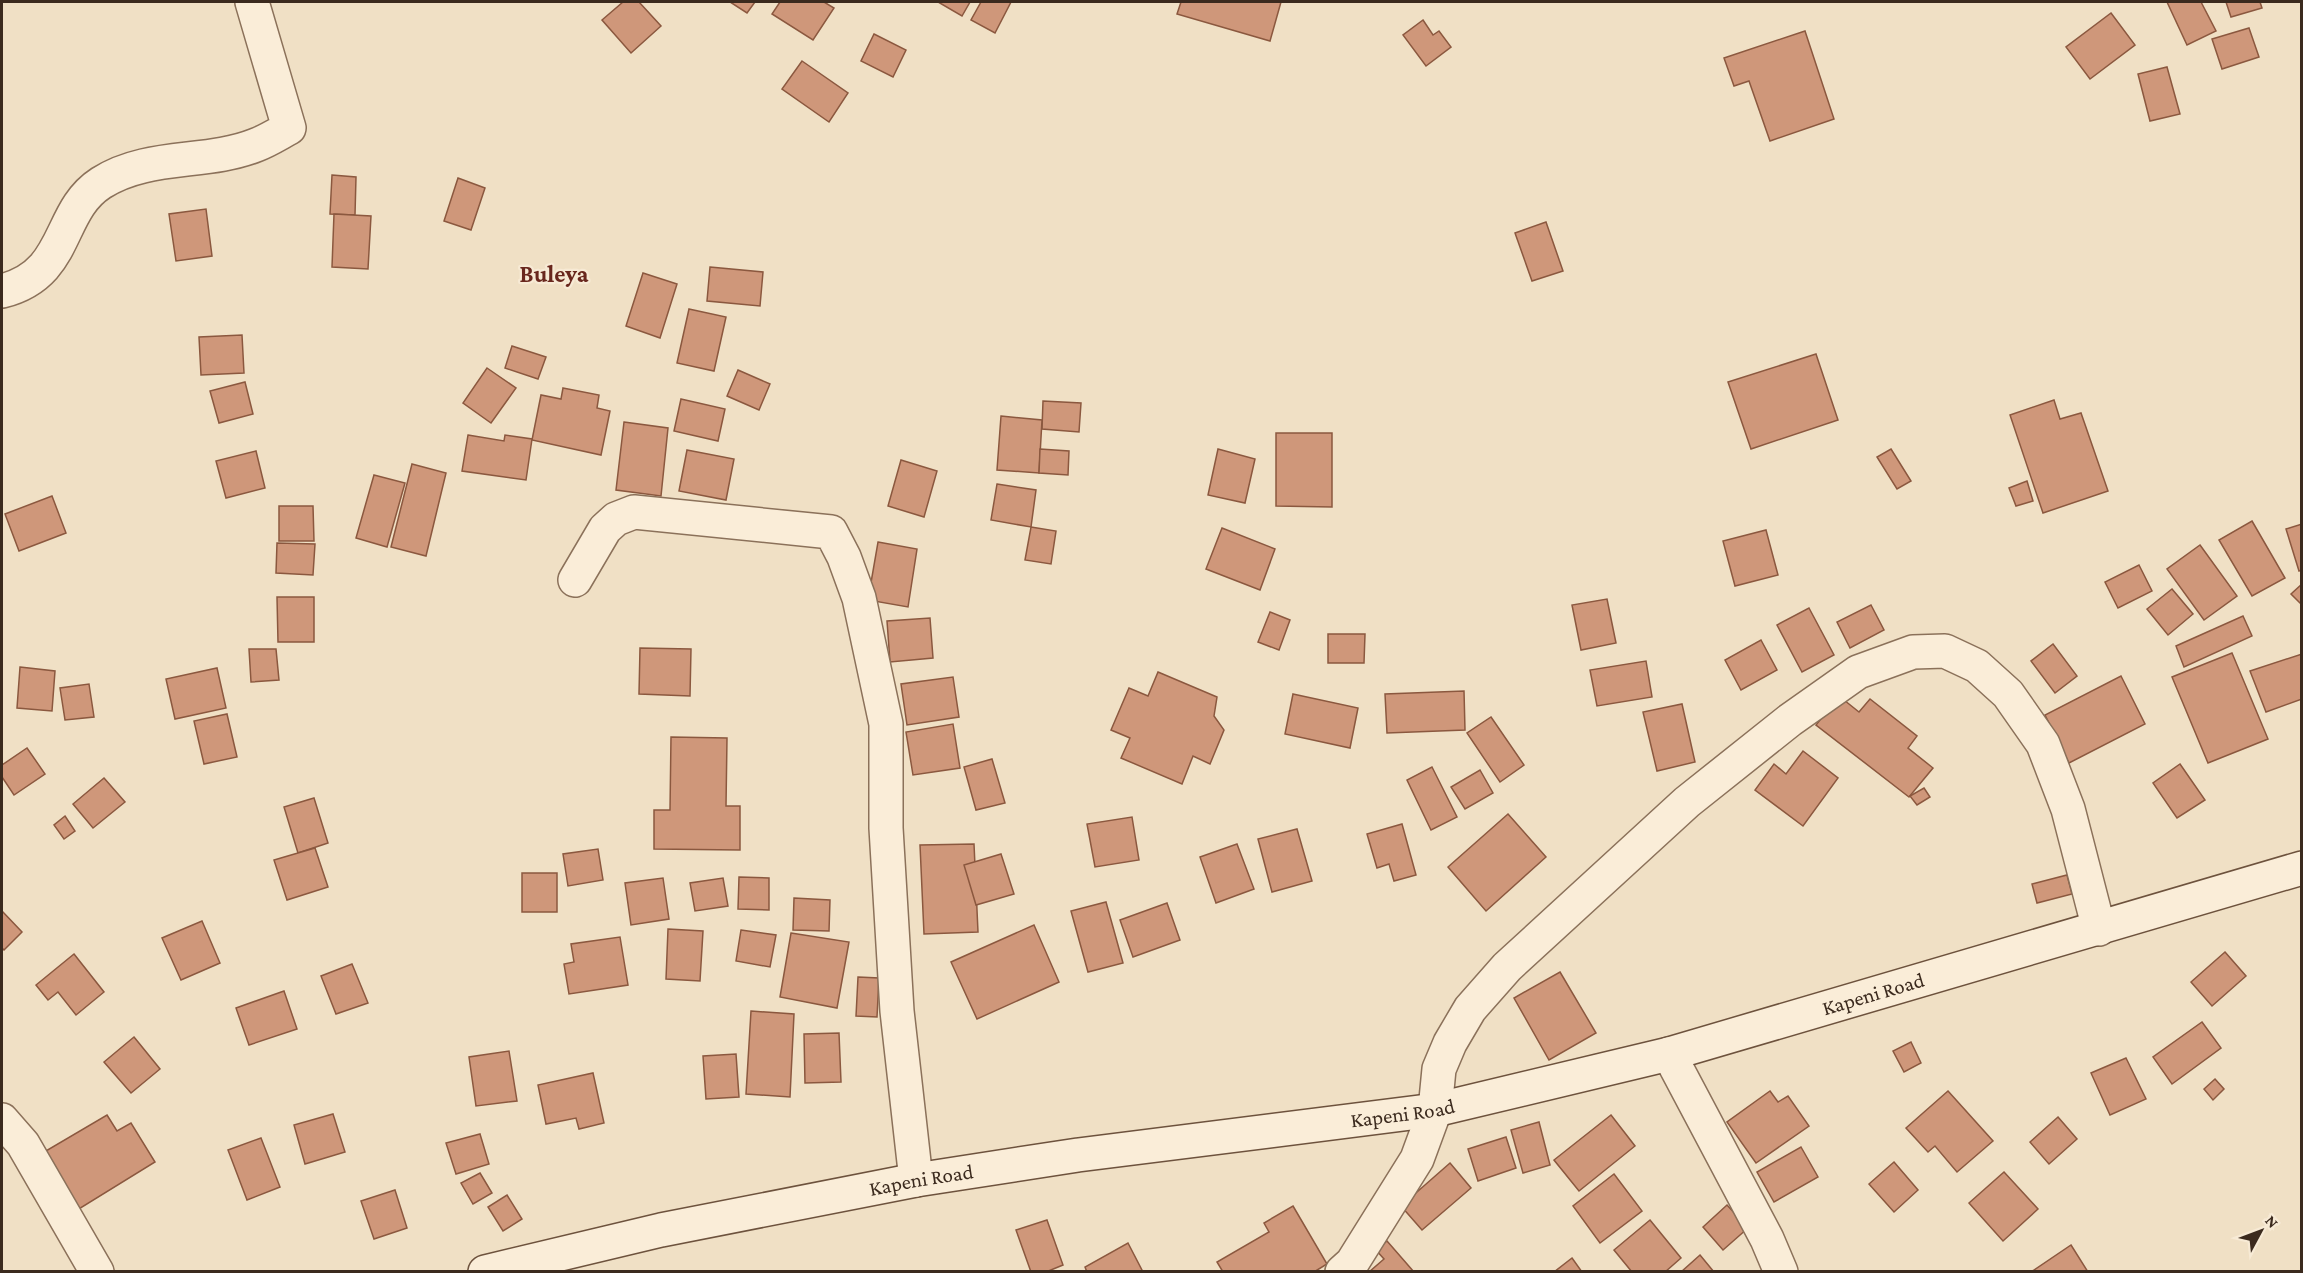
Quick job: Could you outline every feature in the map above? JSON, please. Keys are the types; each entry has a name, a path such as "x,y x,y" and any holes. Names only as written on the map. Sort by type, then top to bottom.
{"street":[{"path":"2,291 19,286 34,277 48,262 86,195 100,184 156,162 256,146 289,128 252,2"},
{"path":"575,580 605,529 616,519 634,512 831,532 844,557 859,598 886,724 886,828 897,1011 916,1180"},
{"path":"1342,1272 1352,1263 1417,1160 1435,1110 1438,1069 1470,1009 1507,967 1687,802 1790,720 1858,672 1913,652 1945,651 1977,666 2008,694 2037,736 2068,809 2098,928"},
{"name":"Kapeni Road","path":"485,1272 661,1230 916,1180 1078,1155 1435,1110 1669,1054 2301,868"},
{"path":"1669,1054 1767,1239 1781,1272"},
{"path":"2,1120 23,1144 97,1272"}],"building":[{"path":"623,2 639,2 661,26 631,53 602,20"},
{"path":"730,2 755,2 747,13"},
{"path":"780,2 824,2 834,8 813,40 772,14"},
{"path":"938,2 970,2 962,16"},
{"path":"981,2 1011,2 995,33 971,20"},
{"path":"1181,2 1281,2 1270,41 1177,14"},
{"path":"2167,2 2201,2 2216,31 2187,45"},
{"path":"2226,2 2260,2 2262,8 2231,17"},
{"path":"2111,13 2135,45 2090,79 2066,47"},
{"path":"1423,20 1433,35 1439,31 1451,47 1426,66 1403,35"},
{"path":"2249,28 2259,57 2222,69 2212,39"},
{"path":"1805,31 1834,119 1770,141 1749,81 1734,86 1724,58"},
{"path":"874,34 906,50 893,77 861,61"},
{"path":"802,61 848,93 829,122 782,89"},
{"path":"2167,67 2180,114 2150,121 2138,74"},
{"path":"332,175 356,177 355,215 330,214"},
{"path":"458,178 485,188 471,230 444,221"},
{"path":"206,209 212,256 176,261 169,214"},
{"path":"334,214 371,216 368,269 332,267"},
{"path":"1546,222 1563,271 1532,281 1515,233"},
{"path":"710,267 763,272 760,306 707,301"},
{"path":"643,273 677,284 660,338 626,326"},
{"path":"689,309 726,317 714,371 677,363"},
{"path":"242,335 244,373 201,375 199,337"},
{"path":"512,346 546,357 538,379 505,368"},
{"path":"1816,354 1838,420 1751,449 1728,382"},
{"path":"487,368 516,388 491,423 463,403"},
{"path":"738,370 770,384 759,410 727,396"},
{"path":"245,382 253,414 219,423 210,391"},
{"path":"563,388 599,395 597,408 610,411 601,455 532,440 541,395 561,399"},
{"path":"681,399 725,409 718,441 674,431"},
{"path":"2054,400 2060,419 2081,413 2108,491 2043,513 2010,415"},
{"path":"1043,401 1081,403 1079,432 1042,429"},
{"path":"1001,416 1042,420 1039,473 997,470"},
{"path":"624,422 668,428 661,496 616,490"},
{"path":"1276,433 1332,433 1332,507 1276,506"},
{"path":"468,435 504,441 505,435 532,439 526,480 462,471"},
{"path":"1040,449 1069,451 1068,475 1039,473"},
{"path":"1218,449 1255,459 1245,503 1208,495"},
{"path":"1891,449 1911,481 1897,489 1877,457"},
{"path":"687,450 734,459 726,500 679,491"},
{"path":"256,451 265,488 226,498 216,461"},
{"path":"901,460 937,471 924,517 888,506"},
{"path":"412,464 446,473 426,556 391,547"},
{"path":"374,475 405,483 387,547 356,538"},
{"path":"2027,481 2033,501 2016,506 2009,488"},
{"path":"997,484 1036,490 1031,527 991,520"},
{"path":"52,496 66,533 19,551 5,514"},
{"path":"279,506 313,506 314,541 279,541"},
{"path":"2252,521 2285,578 2252,596 2219,540"},
{"path":"2302,524 2302,570 2299,571 2286,529"},
{"path":"1031,527 1056,531 1051,564 1025,560"},
{"path":"1222,528 1275,549 1260,590 1206,569"},
{"path":"1766,530 1778,575 1735,586 1723,541"},
{"path":"878,542 917,549 908,607 868,600"},
{"path":"277,543 315,544 313,575 276,573"},
{"path":"2200,545 2237,596 2204,620 2167,569"},
{"path":"2139,565 2152,591 2118,608 2105,582"},
{"path":"2302,584 2302,605 2291,594"},
{"path":"2172,589 2193,614 2168,635 2147,609"},
{"path":"277,597 314,597 314,642 278,642"},
{"path":"1607,599 1616,643 1581,650 1572,605"},
{"path":"1871,605 1884,630 1850,648 1837,622"},
{"path":"1809,608 1834,655 1802,672 1777,625"},
{"path":"1270,612 1290,620 1279,650 1258,642"},
{"path":"2243,616 2252,636 2184,667 2176,646"},
{"path":"930,618 933,658 890,662 887,621"},
{"path":"1328,634 1365,634 1364,663 1328,663"},
{"path":"1761,640 1777,670 1741,690 1725,660"},
{"path":"2053,644 2077,676 2055,693 2031,661"},
{"path":"640,648 691,649 690,696 639,694"},
{"path":"249,649 276,649 279,680 251,682"},
{"path":"2232,653 2268,739 2208,763 2172,677"},
{"path":"2302,654 2302,699 2266,712 2250,671"},
{"path":"1646,661 1652,697 1597,706 1590,670"},
{"path":"20,667 55,671 52,711 17,708"},
{"path":"217,668 226,708 175,719 166,679"},
{"path":"1158,672 1217,697 1214,716 1224,730 1210,764 1193,756 1182,784 1121,758 1130,738 1111,730 1129,688 1148,696"},
{"path":"2121,676 2145,724 2069,763 2045,715"},
{"path":"953,677 959,717 907,725 901,684"},
{"path":"89,684 94,717 65,720 60,688"},
{"path":"1464,691 1465,730 1387,733 1385,694"},
{"path":"1293,694 1358,708 1350,748 1285,734"},
{"path":"1839,696 1859,712 1870,699 1917,736 1908,748 1933,768 1909,797 1816,725"},
{"path":"1682,704 1695,762 1657,771 1643,712"},
{"path":"227,714 237,757 204,764 194,721"},
{"path":"1491,717 1524,765 1500,782 1467,733"},
{"path":"953,724 960,768 913,775 906,732"},
{"path":"671,737 727,738 726,806 740,806 740,850 654,849 654,810 670,810"},
{"path":"27,748 45,774 14,795 2,777 2,765"},
{"path":"1803,751 1838,778 1803,826 1755,790 1774,764 1786,774"},
{"path":"992,759 1005,803 976,810 964,767"},
{"path":"2180,764 2205,800 2177,818 2153,783"},
{"path":"1432,767 1457,817 1431,830 1407,780"},
{"path":"1480,770 1493,793 1465,809 1451,787"},
{"path":"104,778 125,802 93,828 73,804"},
{"path":"1924,788 1930,797 1917,805 1910,796"},
{"path":"314,798 328,843 298,853 284,807"},
{"path":"1508,814 1546,857 1486,911 1448,867"},
{"path":"65,816 75,831 64,839 54,825"},
{"path":"1132,817 1139,860 1095,867 1087,824"},
{"path":"1402,824 1416,875 1394,881 1389,864 1377,868 1367,834"},
{"path":"1297,829 1312,881 1272,892 1258,839"},
{"path":"974,844 978,932 924,934 920,845"},
{"path":"1237,844 1254,889 1216,903 1200,857"},
{"path":"315,848 328,887 287,900 274,860"},
{"path":"598,849 603,880 568,886 563,854"},
{"path":"1001,854 1014,894 976,905 964,865"},
{"path":"522,873 557,873 557,912 522,912"},
{"path":"2067,875 2072,894 2037,903 2032,884"},
{"path":"739,877 769,878 769,910 738,909"},
{"path":"663,878 669,919 631,925 625,883"},
{"path":"723,878 728,906 695,911 690,883"},
{"path":"794,898 830,900 829,931 793,930"},
{"path":"1106,902 1123,963 1088,972 1071,911"},
{"path":"1167,903 1180,940 1133,957 1120,920"},
{"path":"2,911 22,932 4,950 2,948"},
{"path":"202,921 220,963 181,980 162,938"},
{"path":"1034,925 1059,982 977,1019 951,962"},
{"path":"668,929 703,931 700,981 666,979"},
{"path":"741,930 776,935 770,967 736,961"},
{"path":"791,933 849,942 837,1008 780,997"},
{"path":"620,937 628,985 569,994 564,964 574,962 571,944"},
{"path":"2225,952 2246,976 2212,1006 2191,982"},
{"path":"74,954 104,992 76,1015 58,992 48,1000 36,985"},
{"path":"352,964 368,1003 336,1014 321,976"},
{"path":"1560,972 1596,1033 1549,1060 1514,998"},
{"path":"858,977 879,978 877,1017 856,1016"},
{"path":"284,991 297,1029 249,1045 236,1008"},
{"path":"751,1011 794,1014 790,1097 746,1094"},
{"path":"2202,1022 2221,1048 2172,1084 2153,1057"},
{"path":"839,1033 841,1082 805,1083 804,1034"},
{"path":"134,1037 160,1069 131,1093 104,1062"},
{"path":"1911,1042 1921,1063 1904,1072 1893,1051"},
{"path":"509,1051 517,1101 476,1106 469,1057"},
{"path":"736,1054 739,1097 706,1099 703,1056"},
{"path":"2126,1058 2146,1099 2110,1115 2091,1073"},
{"path":"593,1073 604,1123 579,1129 576,1118 546,1124 538,1085"},
{"path":"2215,1079 2224,1089 2213,1100 2204,1089"},
{"path":"1770,1091 1778,1102 1788,1096 1809,1126 1756,1163 1727,1122"},
{"path":"1948,1091 1993,1141 1957,1172 1935,1146 1928,1152 1906,1128"},
{"path":"333,1114 345,1152 305,1164 294,1125"},
{"path":"107,1115 117,1131 131,1123 155,1162 74,1212 39,1155"},
{"path":"1611,1115 1635,1146 1579,1191 1554,1160"},
{"path":"2058,1117 2077,1139 2049,1164 2030,1142"},
{"path":"1539,1122 1550,1165 1523,1173 1511,1130"},
{"path":"480,1134 489,1164 456,1174 446,1143"},
{"path":"1506,1137 1516,1168 1478,1181 1468,1149"},
{"path":"261,1138 280,1187 247,1200 228,1150"},
{"path":"1801,1147 1818,1177 1774,1202 1757,1172"},
{"path":"1894,1162 1918,1190 1894,1212 1869,1184"},
{"path":"1450,1163 1471,1188 1422,1230 1401,1206"},
{"path":"2004,1172 2038,1209 2003,1241 1969,1203"},
{"path":"480,1173 492,1193 473,1204 461,1183"},
{"path":"1614,1174 1642,1211 1600,1243 1573,1206"},
{"path":"395,1190 407,1228 374,1239 361,1201"},
{"path":"507,1195 522,1219 503,1231 488,1207"},
{"path":"1727,1205 1748,1228 1723,1250 1703,1227"},
{"path":"1293,1206 1327,1264 1314,1272 1223,1272 1217,1262 1269,1232 1264,1223"},
{"path":"1047,1220 1063,1265 1046,1272 1031,1272 1016,1230"},
{"path":"1650,1220 1681,1258 1665,1272 1632,1272 1614,1250"},
{"path":"1387,1241 1414,1272 1369,1272 1384,1259 1376,1250"},
{"path":"1128,1243 1143,1272 1087,1272 1085,1267"},
{"path":"2071,1245 2088,1272 2031,1272"},
{"path":"1700,1255 1714,1272 1681,1272"},
{"path":"1572,1258 1582,1272 1554,1272"}],"district":[{"name":"Buleya","path":"554,274"}]}
